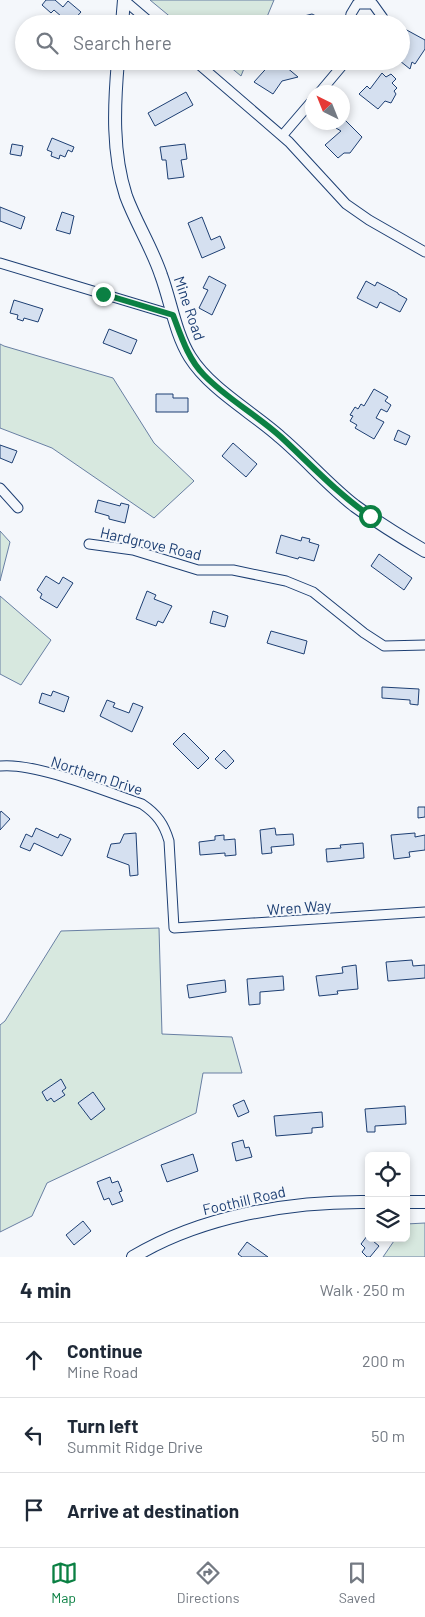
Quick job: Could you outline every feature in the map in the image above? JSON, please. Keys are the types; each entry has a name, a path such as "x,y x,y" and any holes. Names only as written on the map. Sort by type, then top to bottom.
{"street":[{"path":"123,15 124,0"},
{"path":"124,0 142,15"},
{"path":"351,15 357,4 373,4 381,15"},
{"name":"Mine Road","path":"118,70 115,125 116,146 122,179 134,216 160,270 173,315 187,350 204,375 280,436 313,469 355,506 425,550"},
{"path":"205,70 282,136 346,204 369,220 425,252"},
{"path":"326,85 338,70"},
{"path":"282,136 305,109"},
{"path":"0,263 173,315"},
{"path":"0,488 18,508"},
{"name":"Hardgrove Road","path":"90,544 133,550 198,570 232,570 286,581 313,592 364,633 384,646 425,645"},
{"name":"Northern Drive","path":"0,766 38,770 142,804 152,810 165,827 169,841 174,928"},
{"name":"Wren Way","path":"174,928 425,912"},
{"name":"Foothill Road","path":"133,1257 176,1234 208,1224 300,1204 365,1202"},
{"path":"410,1202 425,1202"}],"shaded area":[{"path":"150,0 274,0 268,15 168,15"},
{"path":"234,70 243,70 241,76"},
{"path":"0,344 113,378 154,443 194,481 154,518 52,448 0,428"},
{"path":"0,531 10,542 0,581"},
{"path":"0,596 51,640 21,685 0,674"},
{"path":"159,928 162,1034 232,1037 242,1073 203,1073 196,1113 47,1183 32,1216 0,1232 0,1025 5,1021 61,931"},
{"path":"425,1223 425,1257 383,1257 393,1242 410,1242 410,1224"}],"building":[{"path":"46,0 55,0 63,7 68,1 81,12 78,15 60,15 54,10 51,13 42,5"},
{"path":"410,32 425,40 425,49 415,64 412,62 410,69"},
{"path":"265,70 290,70 298,77 282,81 273,94 254,82"},
{"path":"382,73 386,77 391,74 396,79 392,83 397,88 394,91 396,94 391,103 385,101 378,109 359,94 367,86 370,89"},
{"path":"186,92 193,105 155,126 148,113"},
{"path":"350,125 362,137 350,153 344,153 338,158 325,145 341,131 339,130 350,130"},
{"path":"52,138 74,147 72,152 68,150 65,157 60,155 59,159 51,156 52,152 47,150"},
{"path":"12,144 23,146 21,156 10,154"},
{"path":"185,144 187,159 181,160 184,177 168,179 166,160 162,160 160,147"},
{"path":"0,207 25,217 21,229 0,221"},
{"path":"62,212 74,216 70,234 56,230"},
{"path":"202,217 211,240 220,236 225,248 202,258 188,223"},
{"path":"209,276 226,285 212,315 199,308 208,290 203,288"},
{"path":"366,281 375,286 377,282 407,299 400,312 380,302 377,308 357,298"},
{"path":"14,300 43,309 38,322 24,318 23,321 17,319 18,315 10,313"},
{"path":"109,329 137,340 131,354 103,343"},
{"path":"374,389 388,397 385,401 391,405 387,412 381,409 376,418 384,422 374,439 355,428 357,425 350,421 353,416 350,415 355,407 358,409 361,404 364,406"},
{"path":"156,394 173,394 173,398 188,398 188,412 156,412"},
{"path":"398,430 410,436 406,445 394,440"},
{"path":"233,443 257,464 246,477 222,456"},
{"path":"0,445 17,451 12,463 0,458"},
{"path":"98,500 120,506 121,503 129,505 125,523 109,519 109,516 95,512"},
{"path":"281,535 301,541 302,537 310,539 309,542 319,545 314,561 276,553"},
{"path":"379,554 412,578 404,590 371,566"},
{"path":"46,576 59,584 63,577 73,583 57,608 40,598 42,594 37,590"},
{"path":"147,591 156,595 154,599 172,606 163,623 158,621 156,626 136,619"},
{"path":"213,611 228,616 225,627 210,623"},
{"path":"271,631 307,641 304,654 267,643"},
{"path":"382,687 419,689 418,705 410,704 410,700 382,698"},
{"path":"53,691 69,697 64,712 39,703 42,693 51,696"},
{"path":"107,700 115,703 113,707 129,713 133,703 143,707 132,732 100,716"},
{"path":"184,733 209,758 198,769 173,744"},
{"path":"224,750 234,761 226,769 215,759"},
{"path":"418,807 425,807 425,817 418,818"},
{"path":"1,811 10,819 0,830 0,813"},
{"path":"36,828 58,838 60,834 71,839 62,856 34,843 30,851 20,847 26,834 32,837"},
{"path":"275,828 276,835 293,834 294,845 271,847 272,853 262,854 260,830"},
{"path":"136,833 138,875 130,876 129,865 107,857 111,844 120,843 124,834"},
{"path":"415,833 415,837 425,835 425,850 409,852 410,857 394,859 391,835"},
{"path":"224,835 224,840 235,839 236,855 225,856 225,853 200,855 199,842 215,840 215,836"},
{"path":"363,843 364,858 327,862 326,849 341,848 340,845"},
{"path":"412,960 413,966 425,965 425,978 388,981 386,962"},
{"path":"356,965 358,989 337,991 338,994 319,996 316,976 343,973 342,967"},
{"path":"283,976 284,990 260,992 260,1004 249,1005 247,979"},
{"path":"225,980 226,992 189,998 187,985"},
{"path":"61,1079 66,1088 62,1091 65,1095 54,1102 51,1098 47,1101 42,1092"},
{"path":"93,1092 105,1109 91,1120 78,1103"},
{"path":"244,1100 249,1112 238,1117 233,1105"},
{"path":"405,1106 406,1124 375,1126 375,1132 367,1132 365,1109"},
{"path":"322,1112 323,1127 312,1128 312,1133 276,1136 274,1116"},
{"path":"243,1140 245,1148 249,1147 252,1157 236,1161 232,1143"},
{"path":"193,1154 198,1171 167,1182 161,1165"},
{"path":"110,1177 112,1183 118,1181 122,1191 119,1192 123,1201 112,1205 109,1198 104,1200 97,1182"},
{"path":"83,1221 91,1231 74,1245 66,1235"},
{"path":"365,1239 365,1242 374,1242 379,1246 370,1257 367,1257 362,1252 365,1248 361,1244"},
{"path":"247,1242 268,1257 242,1257 238,1254"}],"route":[{"path":"103,294 173,315 190,357 204,375 280,436 313,469 355,506 370,516"}]}
